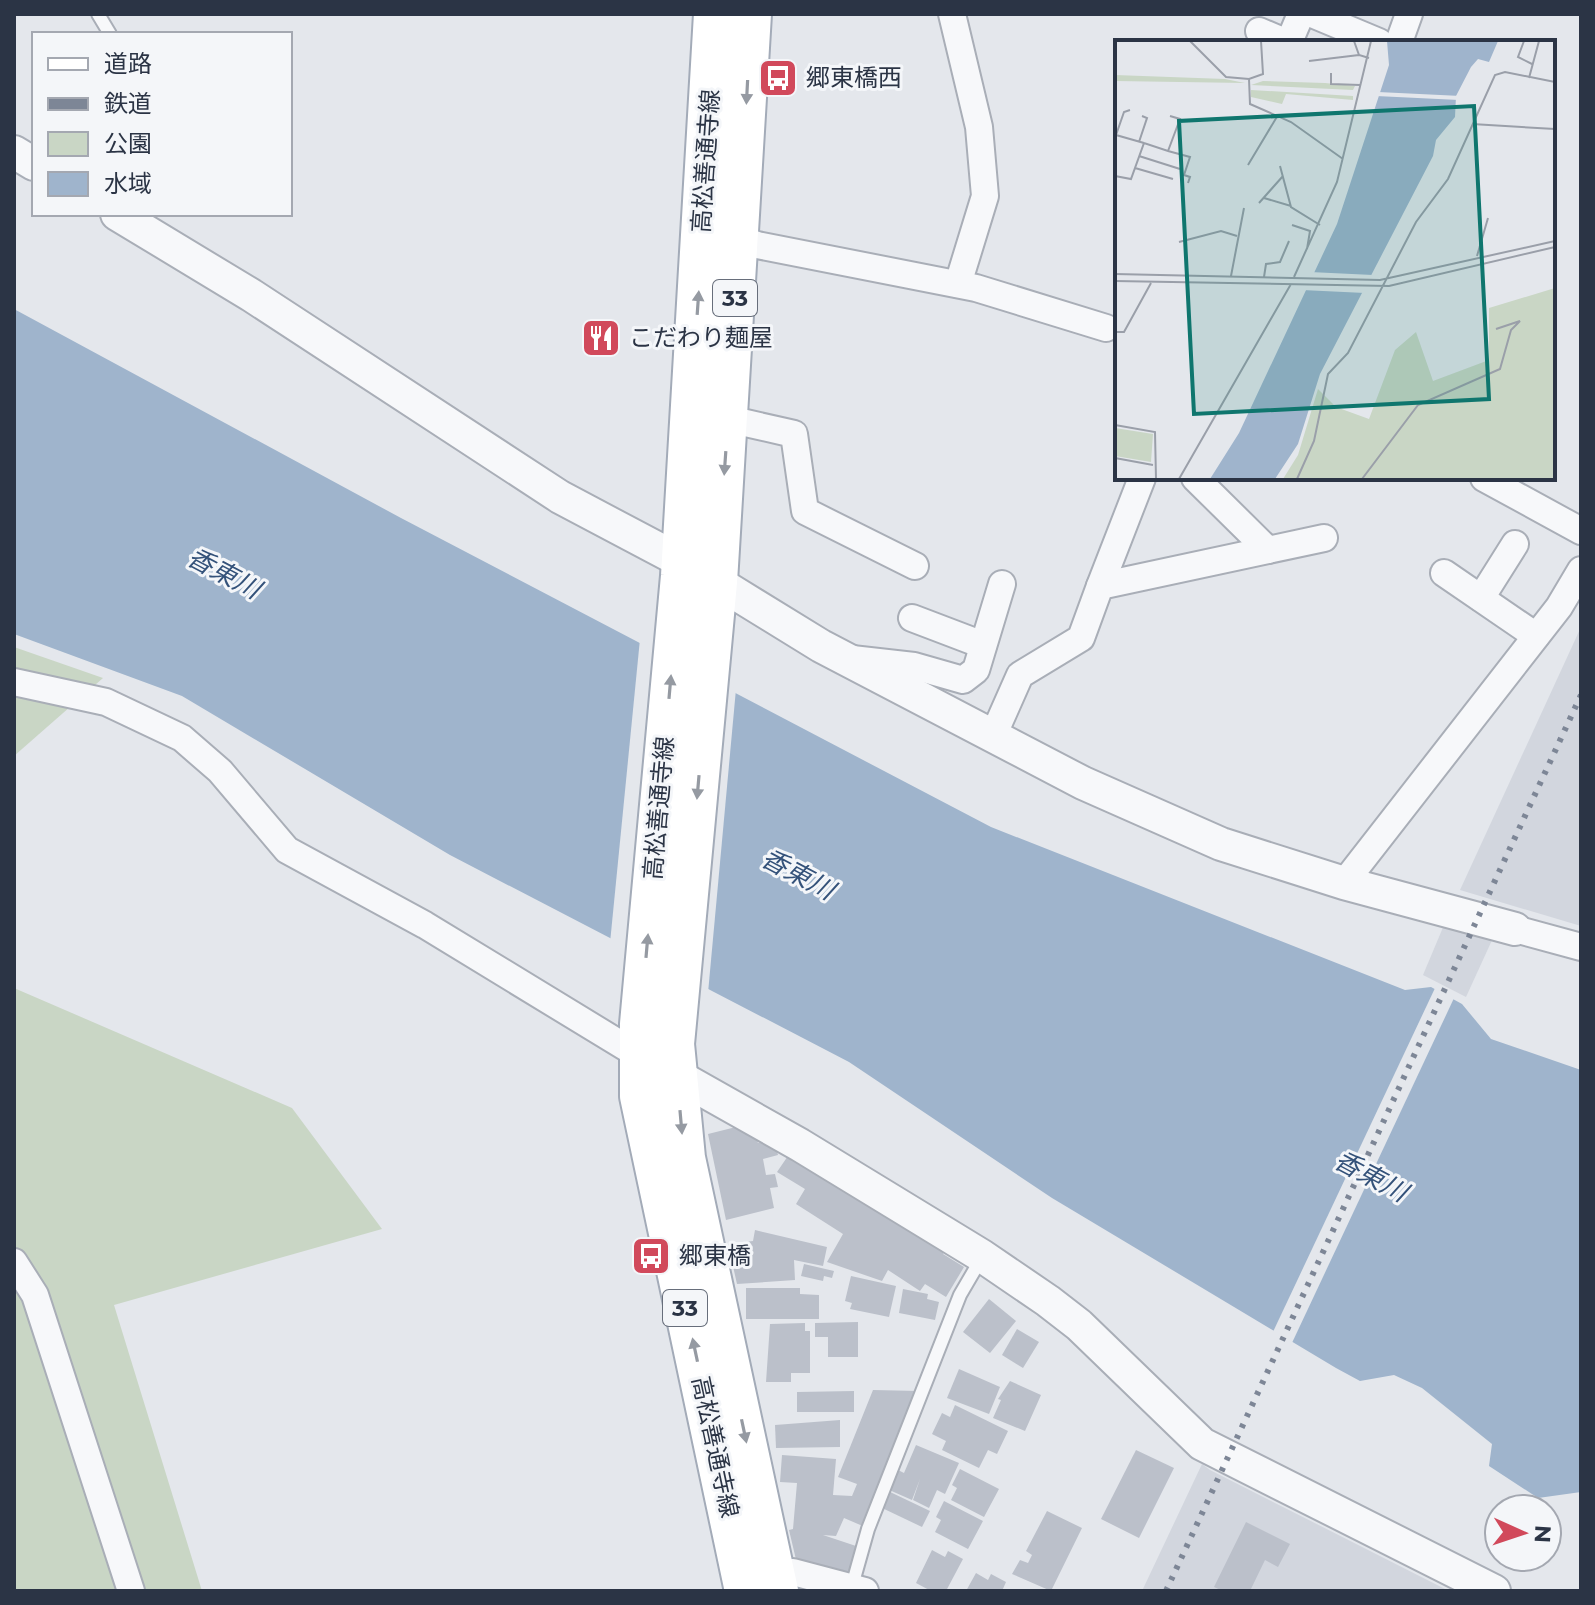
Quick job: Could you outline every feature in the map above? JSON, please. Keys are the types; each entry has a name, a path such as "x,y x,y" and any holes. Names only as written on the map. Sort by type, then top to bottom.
{"main road":[{"name":"高松善通寺線","path":"714,14 699,579 658,1050 685,1158 767,1587"},
{"name":"高松善通寺線","path":"699,579 728,419 751,14"}],"street":[{"path":"952,14 979,127 985,196 958,284"},
{"path":"1288,40 1301,14"},
{"path":"1312,14 1374,40"},
{"path":"1400,40 1409,14"},
{"path":"1259,31 1282,40"},
{"path":"14,152 32,163"},
{"path":"120,216 251,295 560,497 699,579 1083,783 1221,844 1344,883 1581,947"},
{"path":"738,238 757,245 958,284 1106,328"},
{"path":"728,419 794,434 805,511 915,566"},
{"path":"993,736 1020,675 1081,638 1141,480"},
{"path":"1197,480 1268,550"},
{"path":"1488,480 1581,531"},
{"path":"1100,586 1324,538"},
{"path":"1481,598 1515,544"},
{"path":"1344,883 1536,636 1581,570"},
{"path":"1444,573 1536,636"},
{"path":"845,658 914,666 963,680 976,670 1002,584"},
{"path":"912,618 983,645"},
{"path":"14,682 106,702 182,738 220,771 287,850 658,1050 982,1256 1079,1325 1202,1444 1494,1591"},
{"path":"14,1262 35,1295 131,1591"},
{"path":"767,1587 793,1572 859,1588"}],"lane":[{"path":"98,14 109,32"},
{"path":"859,1588 868,1529 960,1295 982,1256"}],"shaded area":[{"path":"1581,627 1581,926 1460,890"},
{"path":"1444,925 1493,938 1466,997 1423,975"},
{"path":"1202,1464 1210,1470 1449,1591 1142,1591"}],"green space":[{"path":"14,647 103,678 14,756"},
{"path":"14,988 292,1108 382,1229 114,1305 202,1591 14,1591"}],"water":[{"name":"香東川","path":"14,309 401,518 991,827 1405,990 1431,987 1462,1004 1491,1039 1581,1070 1581,1492 1530,1493 1489,1466 1492,1444 1422,1388 1394,1375 1360,1381 1336,1368 1052,1198 849,1062 450,855 182,696 14,634"}],"pier":[{"path":"640,639 736,689 708,993 610,943"},
{"path":"1436,986 1455,996 1291,1345 1272,1334"}],"building":[{"path":"748,1124 767,1136 757,1143 774,1139 778,1155 763,1159 766,1175 775,1174 778,1187 770,1188 774,1208 726,1220 708,1134"},
{"path":"792,1150 947,1248 943,1254 964,1267 946,1297 925,1284 920,1291 888,1270 882,1281 827,1262 843,1234 796,1204 805,1189 777,1172"},
{"path":"755,1230 827,1247 823,1266 794,1260 795,1280 737,1284 728,1244 753,1241"},
{"path":"804,1264 834,1271 832,1278 824,1276 823,1281 801,1276"},
{"path":"851,1276 896,1286 889,1317 850,1309 852,1303 845,1301"},
{"path":"746,1288 800,1288 800,1294 819,1295 819,1319 746,1319"},
{"path":"903,1289 928,1294 927,1299 939,1302 935,1320 899,1313"},
{"path":"989,1299 1016,1321 990,1353 963,1332"},
{"path":"858,1322 858,1357 828,1357 828,1337 815,1337 815,1323"},
{"path":"805,1323 805,1331 810,1331 810,1373 791,1373 791,1382 766,1382 770,1324"},
{"path":"1017,1329 1039,1342 1023,1368 1002,1355"},
{"path":"959,1369 1000,1387 989,1414 947,1398"},
{"path":"1010,1381 1041,1395 1025,1431 993,1418 1001,1400 998,1399"},
{"path":"873,1390 919,1391 865,1527 844,1518 836,1536 823,1535 859,1547 851,1577 798,1568 789,1530 793,1529 797,1483 780,1482 782,1455 836,1459 833,1495 852,1496 857,1484 838,1477"},
{"path":"854,1391 854,1412 797,1412 797,1392"},
{"path":"955,1405 1008,1431 997,1454 988,1450 979,1468 942,1450 946,1441 932,1434 942,1413 950,1417"},
{"path":"840,1420 840,1447 776,1448 775,1425"},
{"path":"916,1445 959,1463 945,1494 937,1490 929,1508 913,1500 920,1479 912,1500 887,1489 896,1469 904,1473"},
{"path":"1136,1450 1174,1468 1139,1538 1101,1519"},
{"path":"960,1469 999,1489 984,1517 951,1500 957,1488 952,1485"},
{"path":"888,1491 930,1511 922,1527 880,1507"},
{"path":"944,1501 983,1521 968,1549 935,1532 941,1520 936,1517"},
{"path":"1047,1511 1082,1528 1051,1591 1012,1574 1020,1560 1028,1563 1032,1555 1026,1551"},
{"path":"1246,1522 1290,1544 1278,1567 1265,1560 1250,1591 1223,1591 1214,1587"},
{"path":"932,1550 945,1557 948,1551 963,1559 946,1591 931,1591 916,1583"},
{"path":"976,1573 988,1580 991,1574 1006,1582 1002,1591 966,1591"}],"railway":[{"path":"1166,1591 1581,695"}],"place":[{"name":"郷東橋西","path":"778,78"},
{"name":"こだわり麺屋","path":"601,338"},
{"name":"郷東橋","path":"651,1256"}]}
